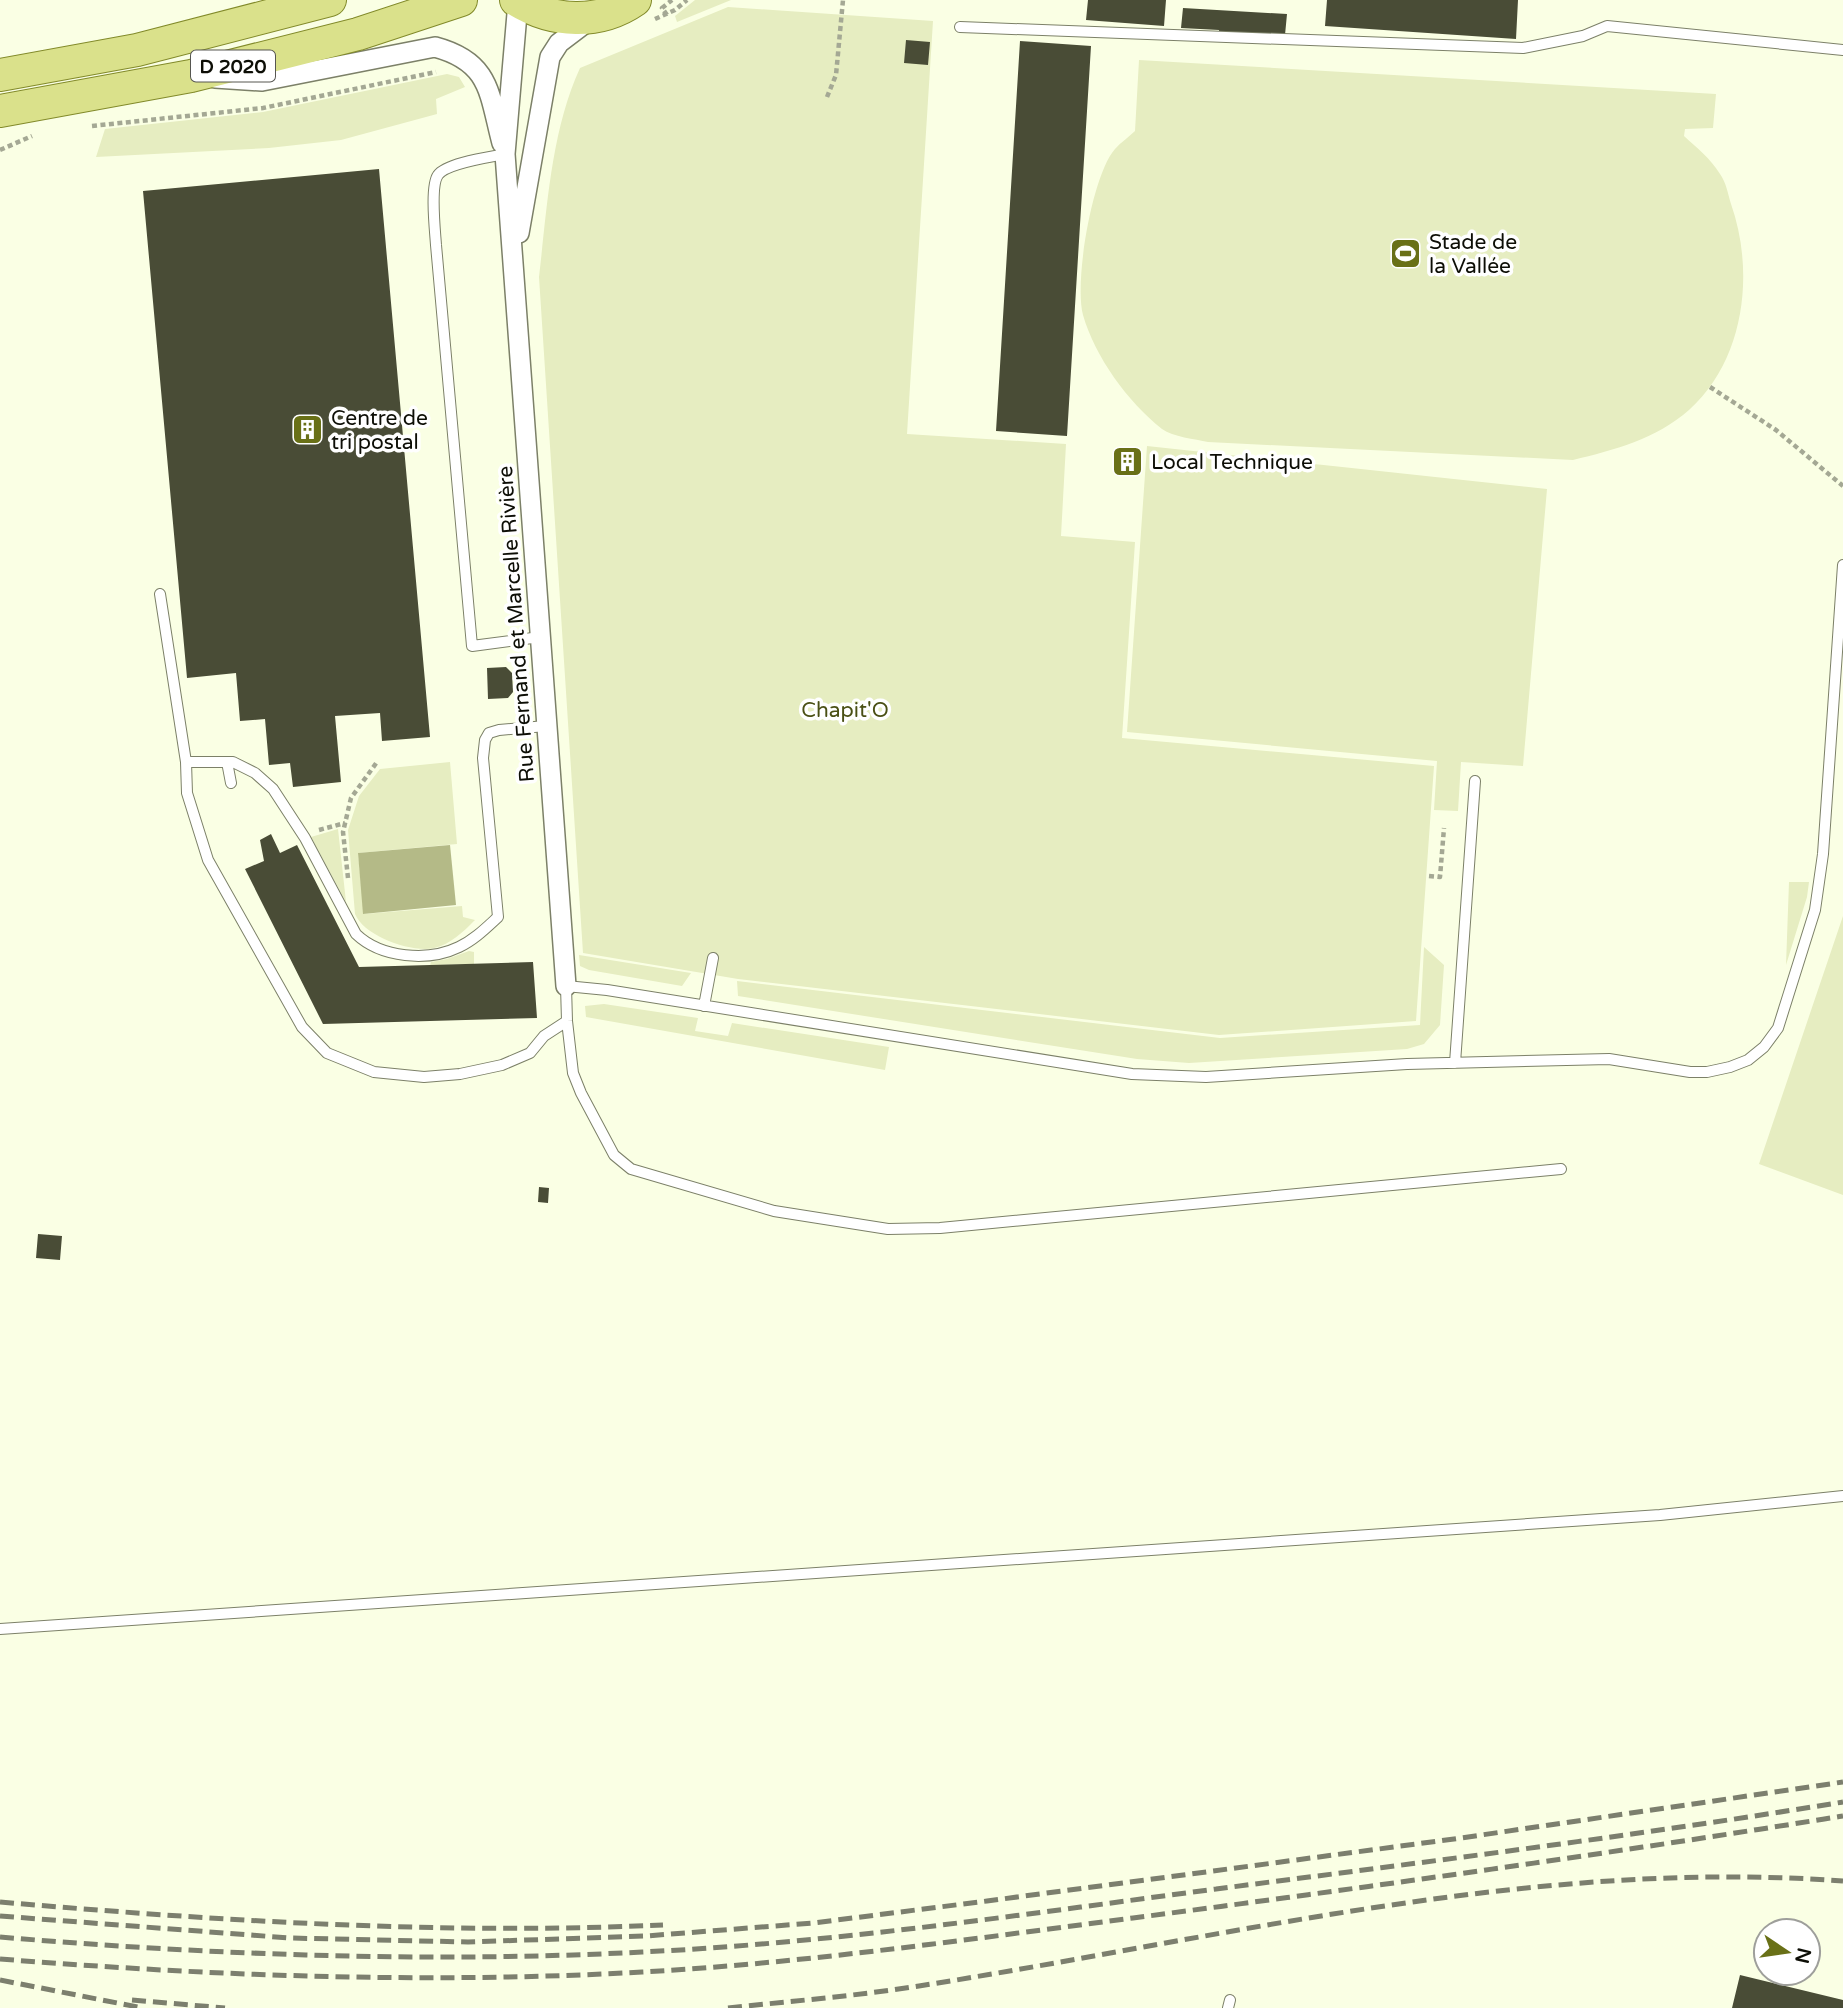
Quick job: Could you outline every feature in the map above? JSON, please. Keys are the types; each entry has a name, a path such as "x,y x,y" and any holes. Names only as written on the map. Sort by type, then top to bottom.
{"main road":[{"name":"D 2020","path":"0,75 136,50 330,0"},
{"name":"D 2020","path":"0,111 191,76 358,34 461,0"},
{"path":"517,1 535,11 573,19 593,18 623,8 635,0"}],"street":[{"name":"Rue Fernand et Marcelle Rivière","path":"517,1 505,154 566,986"},
{"name":"Rue Fernand et Marcelle Rivière","path":"514,258 550,57 559,43 593,18"},
{"path":"191,76 262,81 424,47 453,51 480,71 489,86 505,154"}],"lane":[{"path":"960,27 1523,48 1583,36 1607,26 1843,50"},
{"path":"505,154 452,166 439,172 434,181 436,245 472,646 540,637"},
{"path":"1561,1169 954,1227 888,1229 774,1211 631,1169 614,1155 573,1073 566,986 596,988 1132,1074 1206,1077 1455,1063 1609,1059 1690,1072 1730,1068 1748,1060 1778,1028 1817,899 1823,854 1843,565"},
{"path":"160,594 186,762 187,793 208,860 302,1027 327,1053 374,1072 424,1077 460,1074 502,1065 530,1053 544,1036 567,1021"},
{"path":"186,762 233,762 243,766 273,789 302,834 352,928 362,940 387,951 425,956 458,948 498,917 484,758 485,740 489,733 499,730 546,726"},
{"path":"227,762 231,783"},
{"path":"1455,1063 1475,781"},
{"path":"704,1006 713,958"},
{"path":"0,1629 1646,1516 1843,1496"}],"path":[{"path":"672,0 662,8 667,15 687,0"},
{"path":"827,97 836,75 843,0"},
{"path":"85,126 263,108 414,78 446,69"},
{"path":"0,150 33,135"},
{"path":"1710,387 1776,430 1843,486"},
{"path":"352,928 343,832 351,798 377,762"},
{"path":"302,834 345,823"},
{"path":"1429,876 1440,877 1444,828"}],"green space":[{"path":"695,0 731,0 677,22 675,16"},
{"name":"Chapit'O","path":"728,7 933,21 907,434 1066,444 1061,536 1135,542 1122,738 1434,766 1416,1021 1219,1035 738,979 583,953 539,277 556,144 570,92 580,68"},
{"path":"1139,60 1716,94 1713,128 1685,129 1684,136 1708,158 1722,177 1738,230 1743,286 1740,314 1723,366 1708,390 1689,410 1663,429 1619,447 1573,460 1208,442 1167,432 1137,406 1114,378 1088,331 1081,299 1083,255 1099,181 1115,149 1135,131"},
{"path":"447,74 459,77 465,87 436,99 437,114 341,140 269,148 96,157 105,129 263,112"},
{"path":"1147,446 1547,489 1523,766 1461,762 1458,811 1434,810 1437,761 1127,732"},
{"path":"450,762 457,844 358,853 364,914 462,906 463,917 475,920 446,944 434,948 413,948 378,936 360,922 355,914 348,830 359,796 380,769"},
{"path":"338,829 346,902 311,837"},
{"path":"1789,882 1809,882 1786,965"},
{"path":"1843,916 1843,1195 1759,1164"},
{"path":"1424,947 1444,965 1440,1025 1424,1044 1407,1049 1189,1063 1137,1059 738,996 737,981 1220,1038 1420,1025"},
{"path":"469,951 474,952 474,964 430,965 431,962"},
{"path":"579,955 691,973 682,986 589,970 580,966"},
{"path":"604,1004 698,1018 695,1031 728,1036 732,1023 889,1047 885,1070 586,1017 585,1006"}],"shaded area":[{"path":"450,845 456,905 363,914 358,853"}],"building":[{"path":"1088,0 1166,0 1164,26 1086,20"},
{"path":"1327,0 1518,0 1516,39 1325,26"},
{"path":"1183,8 1287,14 1285,35 1219,33 1219,30 1181,28"},
{"path":"906,40 930,42 928,65 904,63"},
{"path":"1020,41 1091,46 1067,436 996,431"},
{"name":"Centre de tri postal","path":"379,169 430,737 382,741 380,713 335,716 341,782 293,787 290,763 269,765 265,719 240,721 236,673 187,678 143,191"},
{"name":"Local Technique","path":"1118,451 1140,454 1138,472 1116,470"},
{"path":"506,667 512,673 513,692 508,698 488,699 487,668"},
{"path":"271,834 280,853 297,845 359,967 533,962 537,1018 323,1024 245,869 264,861 260,840"},
{"path":"539,1187 549,1188 548,1203 538,1202"},
{"path":"38,1234 62,1236 60,1260 36,1258"},
{"path":"1740,1975 1752,1978 1752,1987 1789,1987 1843,2000 1843,2008 1732,2008"}],"railway":[{"path":"0,1916 290,1938 468,1942 646,1936 813,1923 987,1901 1454,1839 1843,1782"},
{"path":"0,1937 240,1953 402,1957 562,1955 714,1948 1001,1918 1530,1848 1843,1802"},
{"path":"0,1959 241,1974 401,1978 562,1976 703,1968 888,1950 1222,1906 1577,1857 1843,1816"},
{"path":"728,2008 919,1986 1264,1926 1494,1891 1610,1881 1726,1877 1843,1881"},
{"path":"0,1902 166,1915 414,1927 580,1928 663,1925"},
{"path":"0,1980 143,2008"},
{"path":"132,2000 225,2008"}],"place":[{"name":"Stade de la Vallée","path":"1406,254"},
{"name":"Centre de tri postal","path":"308,430"},
{"name":"Local Technique","path":"1128,462"}]}
